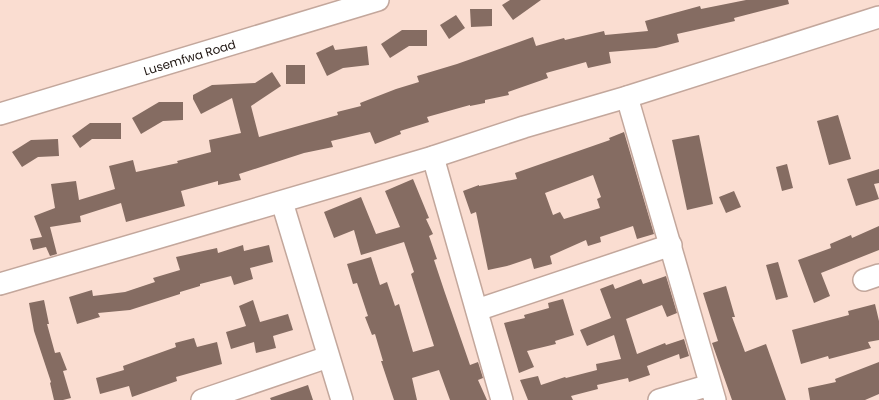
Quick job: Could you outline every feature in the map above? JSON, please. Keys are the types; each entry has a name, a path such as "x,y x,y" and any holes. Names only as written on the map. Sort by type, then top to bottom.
{"street":[{"name":"Lusemfwa Road","path":"0,114 378,0"},
{"path":"0,284 433,157 879,17"},
{"path":"627,97 713,393 659,400"},
{"path":"433,157 502,400"},
{"path":"282,202 342,400"},
{"path":"477,310 671,245"},
{"path":"202,400 328,357"}],"building":[{"path":"510,0 541,0 513,20 502,5"},
{"path":"746,0 788,0 789,4 734,18 735,21 677,34 679,42 656,48 609,52 611,63 588,68 586,62 546,73 548,78 508,92 509,95 485,100 485,103 470,105 427,117 429,122 400,131 401,134 375,144 370,132 331,141 333,147 304,153 239,174 241,180 218,185 218,181 181,191 185,206 126,222 121,203 80,216 81,222 50,227 57,254 50,256 46,247 33,250 30,239 42,237 34,216 55,208 51,184 76,181 79,200 115,189 109,166 133,160 136,172 178,163 177,161 211,152 209,140 241,133 232,98 201,114 193,99 193,95 212,85 255,83 272,72 281,86 251,106 259,137 338,115 337,112 361,106 360,103 419,82 417,76 533,37 536,46 564,38 565,40 604,31 605,35 648,31 645,21 700,6 701,9"},
{"path":"470,9 492,9 492,26 471,27"},
{"path":"456,15 465,28 449,39 440,25"},
{"path":"402,30 427,30 427,46 409,46 390,58 381,44"},
{"path":"333,45 335,50 367,46 369,65 343,68 327,76 316,53"},
{"path":"286,65 305,65 305,84 286,84"},
{"path":"159,102 183,102 183,120 163,121 141,134 132,118"},
{"path":"838,115 851,159 829,165 817,121"},
{"path":"90,123 121,123 121,139 92,139 80,148 72,136"},
{"path":"624,132 654,234 637,239 633,226 600,237 601,242 588,246 586,240 550,256 552,264 534,269 531,258 488,270 476,212 471,214 463,191 479,185 517,179 515,173 610,140 609,138","holes":["593,175 601,197 597,199 600,208 564,219 560,212 553,215 545,193"]},
{"path":"699,135 713,204 687,210 672,140"},
{"path":"58,139 59,156 38,157 22,167 12,152 31,140"},
{"path":"787,164 793,188 782,191 776,167"},
{"path":"879,169 879,183 874,184 879,199 856,206 847,179"},
{"path":"413,179 429,218 426,219 433,234 429,236 437,259 434,260 445,293 470,365 478,362 483,378 478,380 487,400 450,400 439,370 412,378 417,400 394,400 381,361 383,361 375,334 372,335 365,317 368,316 357,283 353,284 347,264 371,257 380,285 387,282 395,306 399,304 413,352 434,346 411,274 414,272 404,242 361,255 354,230 334,238 324,212 361,197 376,234 400,227 385,191"},
{"path":"734,191 741,207 726,213 719,197"},
{"path":"879,226 879,250 821,273 830,296 814,303 798,260 831,248 830,244 851,235 852,238"},
{"path":"243,245 244,251 269,245 273,262 250,268 253,279 234,285 231,276 200,284 200,286 180,292 180,294 130,310 98,313 100,317 77,324 69,297 92,290 93,296 125,292 155,282 153,278 180,270 176,257 217,248 218,253"},
{"path":"778,262 788,297 776,300 766,265"},
{"path":"666,276 677,313 667,317 662,305 626,319 637,354 665,343 666,345 684,339 689,356 680,359 679,354 647,366 650,375 629,382 628,378 597,385 598,389 571,396 573,400 528,400 520,380 538,376 541,385 565,377 597,370 596,364 621,359 614,335 587,346 580,330 611,318 600,289 613,284 615,289 641,279 643,284"},
{"path":"726,286 735,317 732,317 745,352 766,344 786,400 732,400 712,343 718,341 703,293"},
{"path":"563,299 574,335 555,341 556,344 527,351 534,367 519,373 504,323 525,318 524,315 549,308 548,303"},
{"path":"44,300 49,324 47,324 55,353 60,352 67,370 63,371 71,398 63,400 54,400 51,382 34,331 29,303"},
{"path":"253,300 260,322 288,314 293,330 273,336 276,348 256,353 254,342 231,349 226,332 246,326 239,306"},
{"path":"875,304 879,321 879,340 868,342 871,348 829,359 828,356 801,364 792,330 849,315 848,311"},
{"path":"194,338 197,347 217,342 222,364 176,377 177,381 132,397 129,386 100,394 96,378 124,370 123,366 176,347 175,343"},
{"path":"879,362 879,394 865,400 810,400 808,388 836,382 835,379"},
{"path":"308,385 313,400 271,400 270,398"}]}
